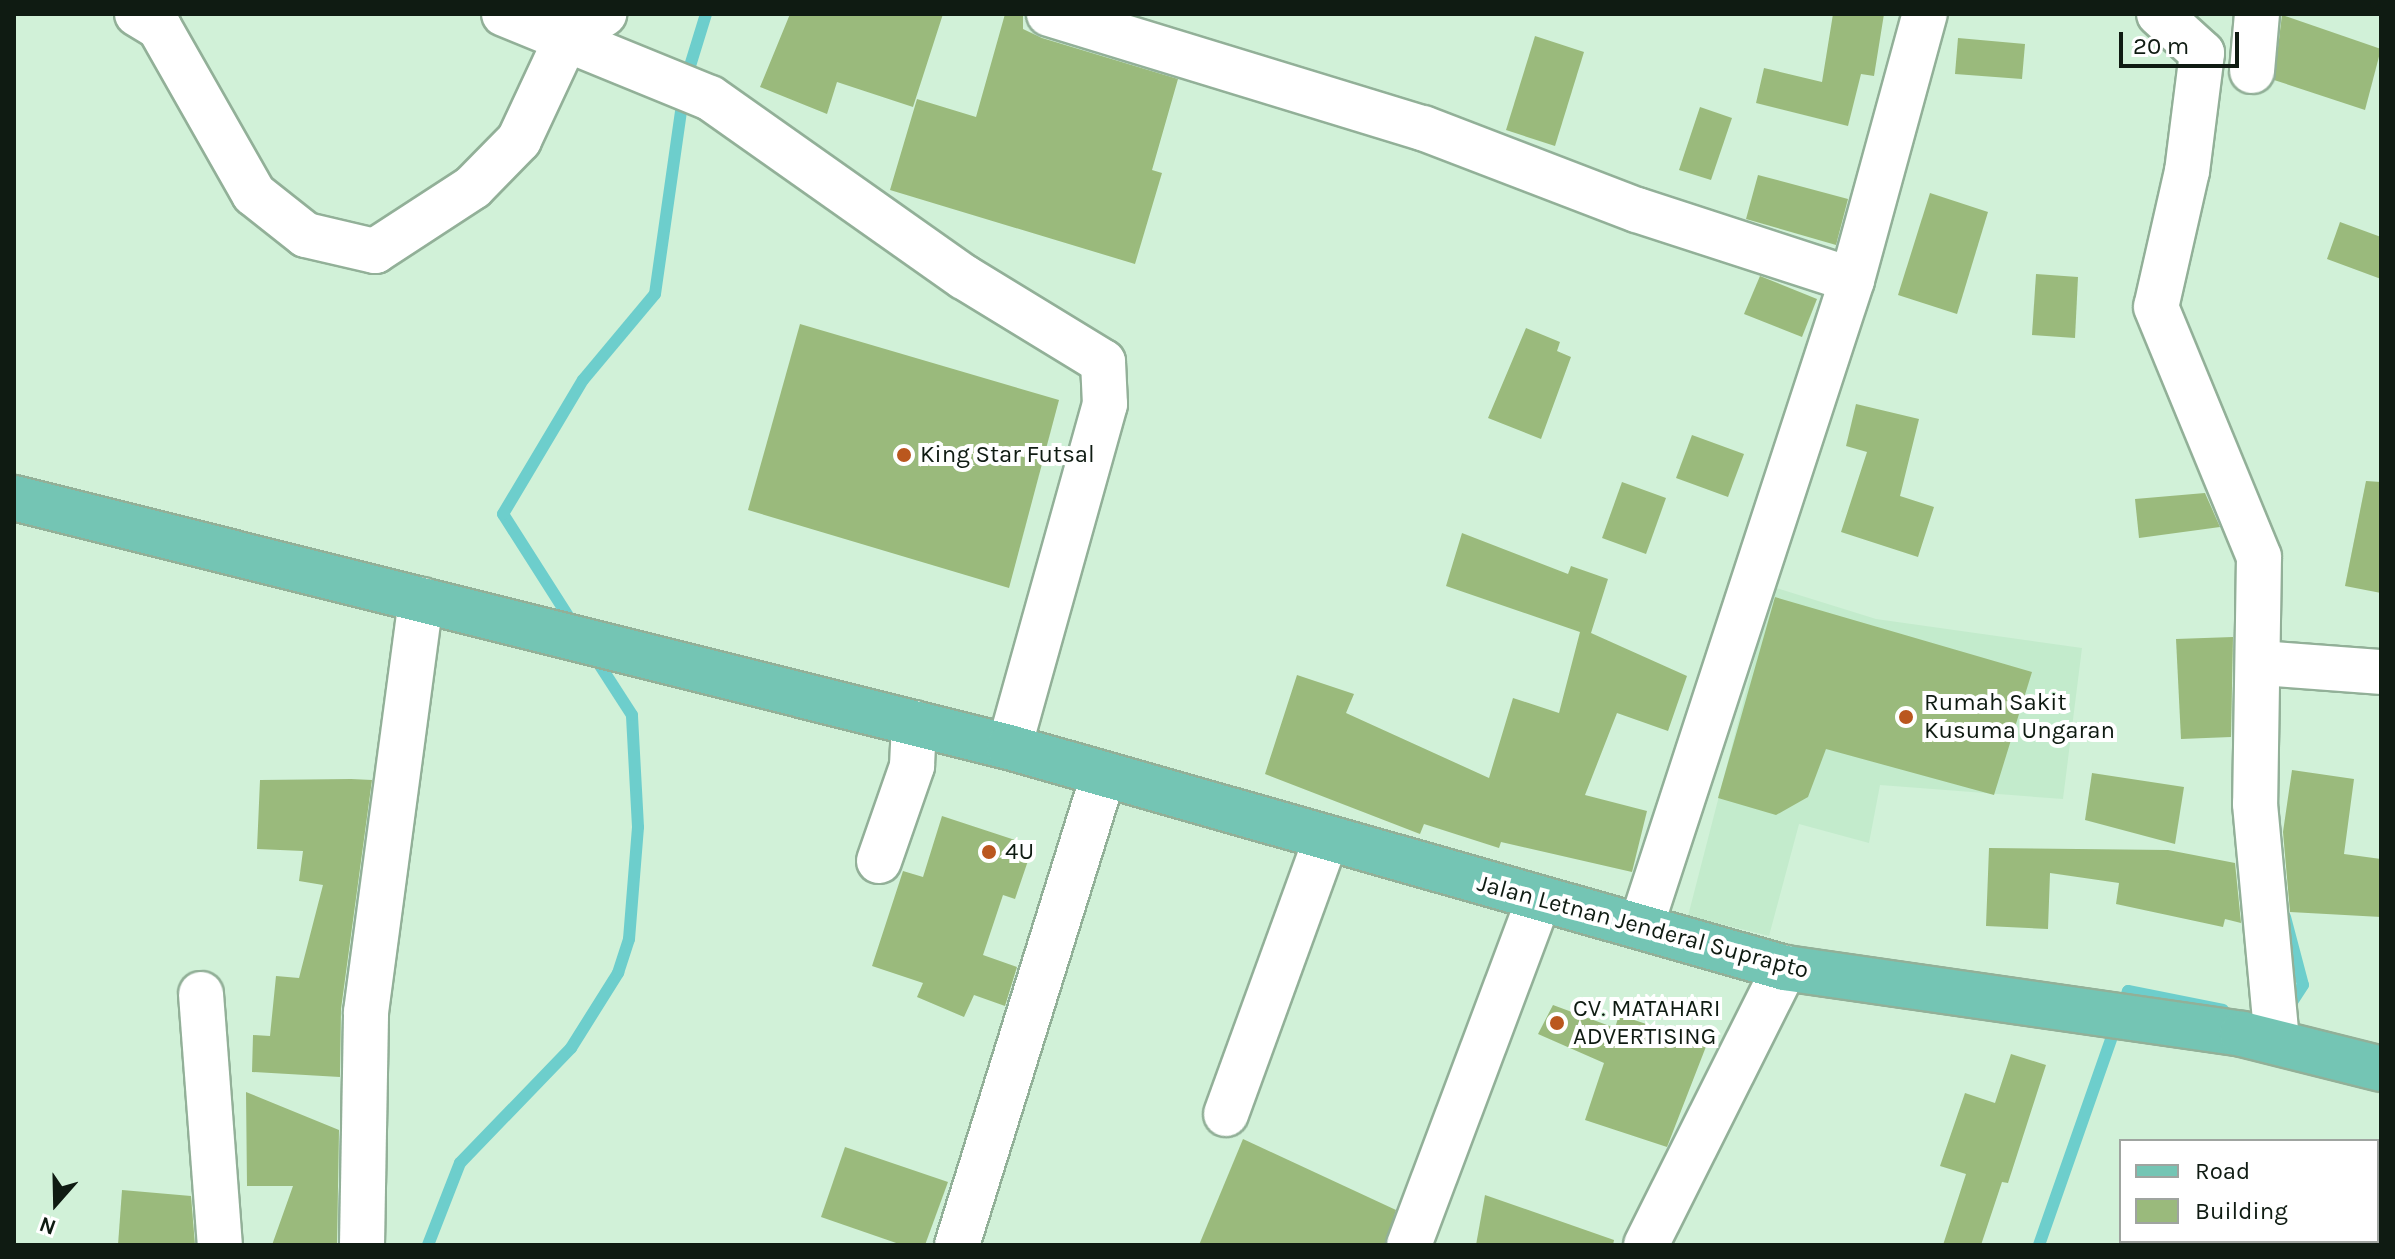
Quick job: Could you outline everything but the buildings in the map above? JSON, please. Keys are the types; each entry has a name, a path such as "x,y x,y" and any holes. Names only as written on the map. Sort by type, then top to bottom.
{"main road":[{"name":"Jalan Letnan Jenderal Suprapto","path":"14,498 1009,747 1325,842 1641,926 1785,968 2138,1018 2275,1028 2381,1069"}],"street":[{"path":"137,14 159,27 254,194 306,235 375,251 473,187 519,140 567,37 604,14"},
{"path":"504,14 567,37 710,98 964,277 1103,362 1105,404 1009,747"},
{"path":"1049,14 1423,128 1637,210 1852,280"},
{"path":"1641,926 1852,280 1925,14"},
{"path":"2159,14 2202,53 2187,171 2156,307 2259,557 2272,663 2255,804 2275,1028"},
{"path":"2252,71 2257,14"},
{"path":"362,1245 366,1012 421,600"},
{"path":"2272,663 2381,672"},
{"path":"879,861 912,766 914,723"},
{"path":"957,1245 1103,776"},
{"path":"1226,1114 1325,842"},
{"path":"1409,1245 1539,900"},
{"path":"1646,1245 1785,968"},
{"path":"201,994 220,1245"}],"shaded area":[{"name":"Rumah Sakit Kusuma Ungaran","path":"1773,587 1876,619 2082,648 2063,799 1880,785 1869,843 1799,824 1769,936 1688,916"}],"waterway":[{"path":"686,79 706,14"},
{"path":"575,627 503,514 583,380 655,294 683,97"},
{"path":"428,1245 460,1163 571,1048 618,973 629,939 638,827 632,715 594,656"},
{"path":"2285,917 2303,985 2286,1011"},
{"path":"2039,1245 2128,991 2223,1010"}],"place":[{"name":"King Star Futsal","path":"904,455"},
{"name":"Rumah Sakit Kusuma Ungaran","path":"1906,717"},
{"name":"4U","path":"989,852"},
{"name":"CV. MATAHARI ADVERTISING","path":"1557,1023"}]}
